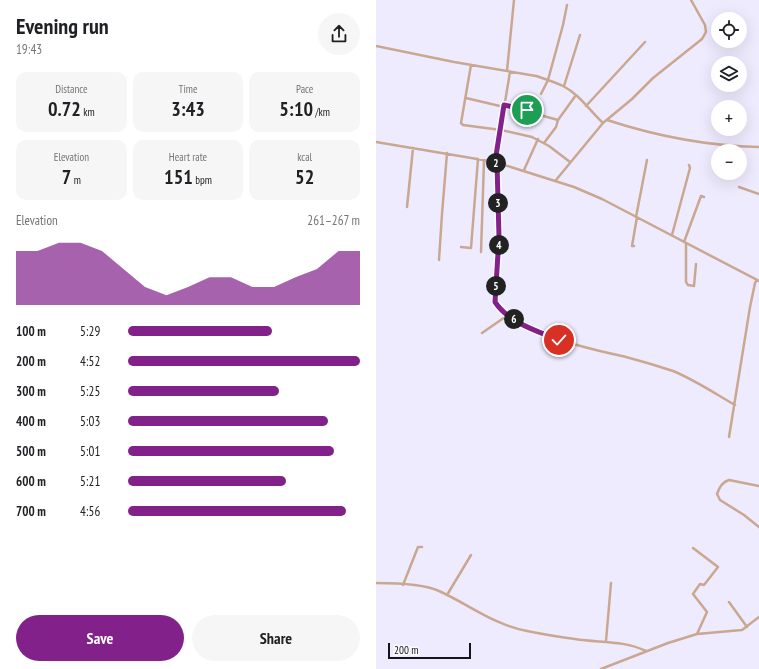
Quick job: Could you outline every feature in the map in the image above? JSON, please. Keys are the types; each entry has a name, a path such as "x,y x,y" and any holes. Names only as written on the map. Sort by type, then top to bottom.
{"street":[{"path":"514,0 509,71 496,163 499,237 495,302 498,307 525,326 559,340 634,359 673,372 692,380 734,405"},
{"path":"556,180 603,123 632,99 653,78 702,39 706,32 705,25 691,0"},
{"path":"541,94 548,80 567,6"},
{"path":"564,86 580,35"},
{"path":"586,106 645,42"},
{"path":"376,46 509,71 548,80 564,86 576,95 603,123"},
{"path":"471,65 461,123 462,125 501,130 538,139 570,162"},
{"path":"544,143 576,95"},
{"path":"466,98 521,108 558,120"},
{"path":"607,120 632,128 694,141 726,146 759,147"},
{"path":"524,170 538,139"},
{"path":"376,142 478,159 524,170 556,180 588,192 758,280 754,283 729,437"},
{"path":"407,207 413,148"},
{"path":"439,260 447,153"},
{"path":"461,247 471,248 478,159"},
{"path":"634,246 632,246 647,160"},
{"path":"481,252 484,161"},
{"path":"672,235 690,168 689,165"},
{"path":"739,187 759,194"},
{"path":"696,264 694,286 688,285 686,282 685,242 701,196 704,197"},
{"path":"482,333 508,315"},
{"path":"759,486 729,480 725,481 719,487 717,494 720,500 744,515 759,527"},
{"path":"403,585 418,547 422,547"},
{"path":"693,548 718,567 704,585 700,584 693,594 707,612 697,634"},
{"path":"447,595 471,555"},
{"path":"376,583 427,587 438,590 473,610 512,627 526,631 574,640 606,641 646,651"},
{"path":"606,641 611,583"},
{"path":"729,602 747,627"},
{"path":"601,669 646,651 697,634 734,632 742,630 759,617"}],"route":[{"path":"527,110 504,105 495,162 497,163 499,237 495,302 498,307 525,326 559,340"}]}
